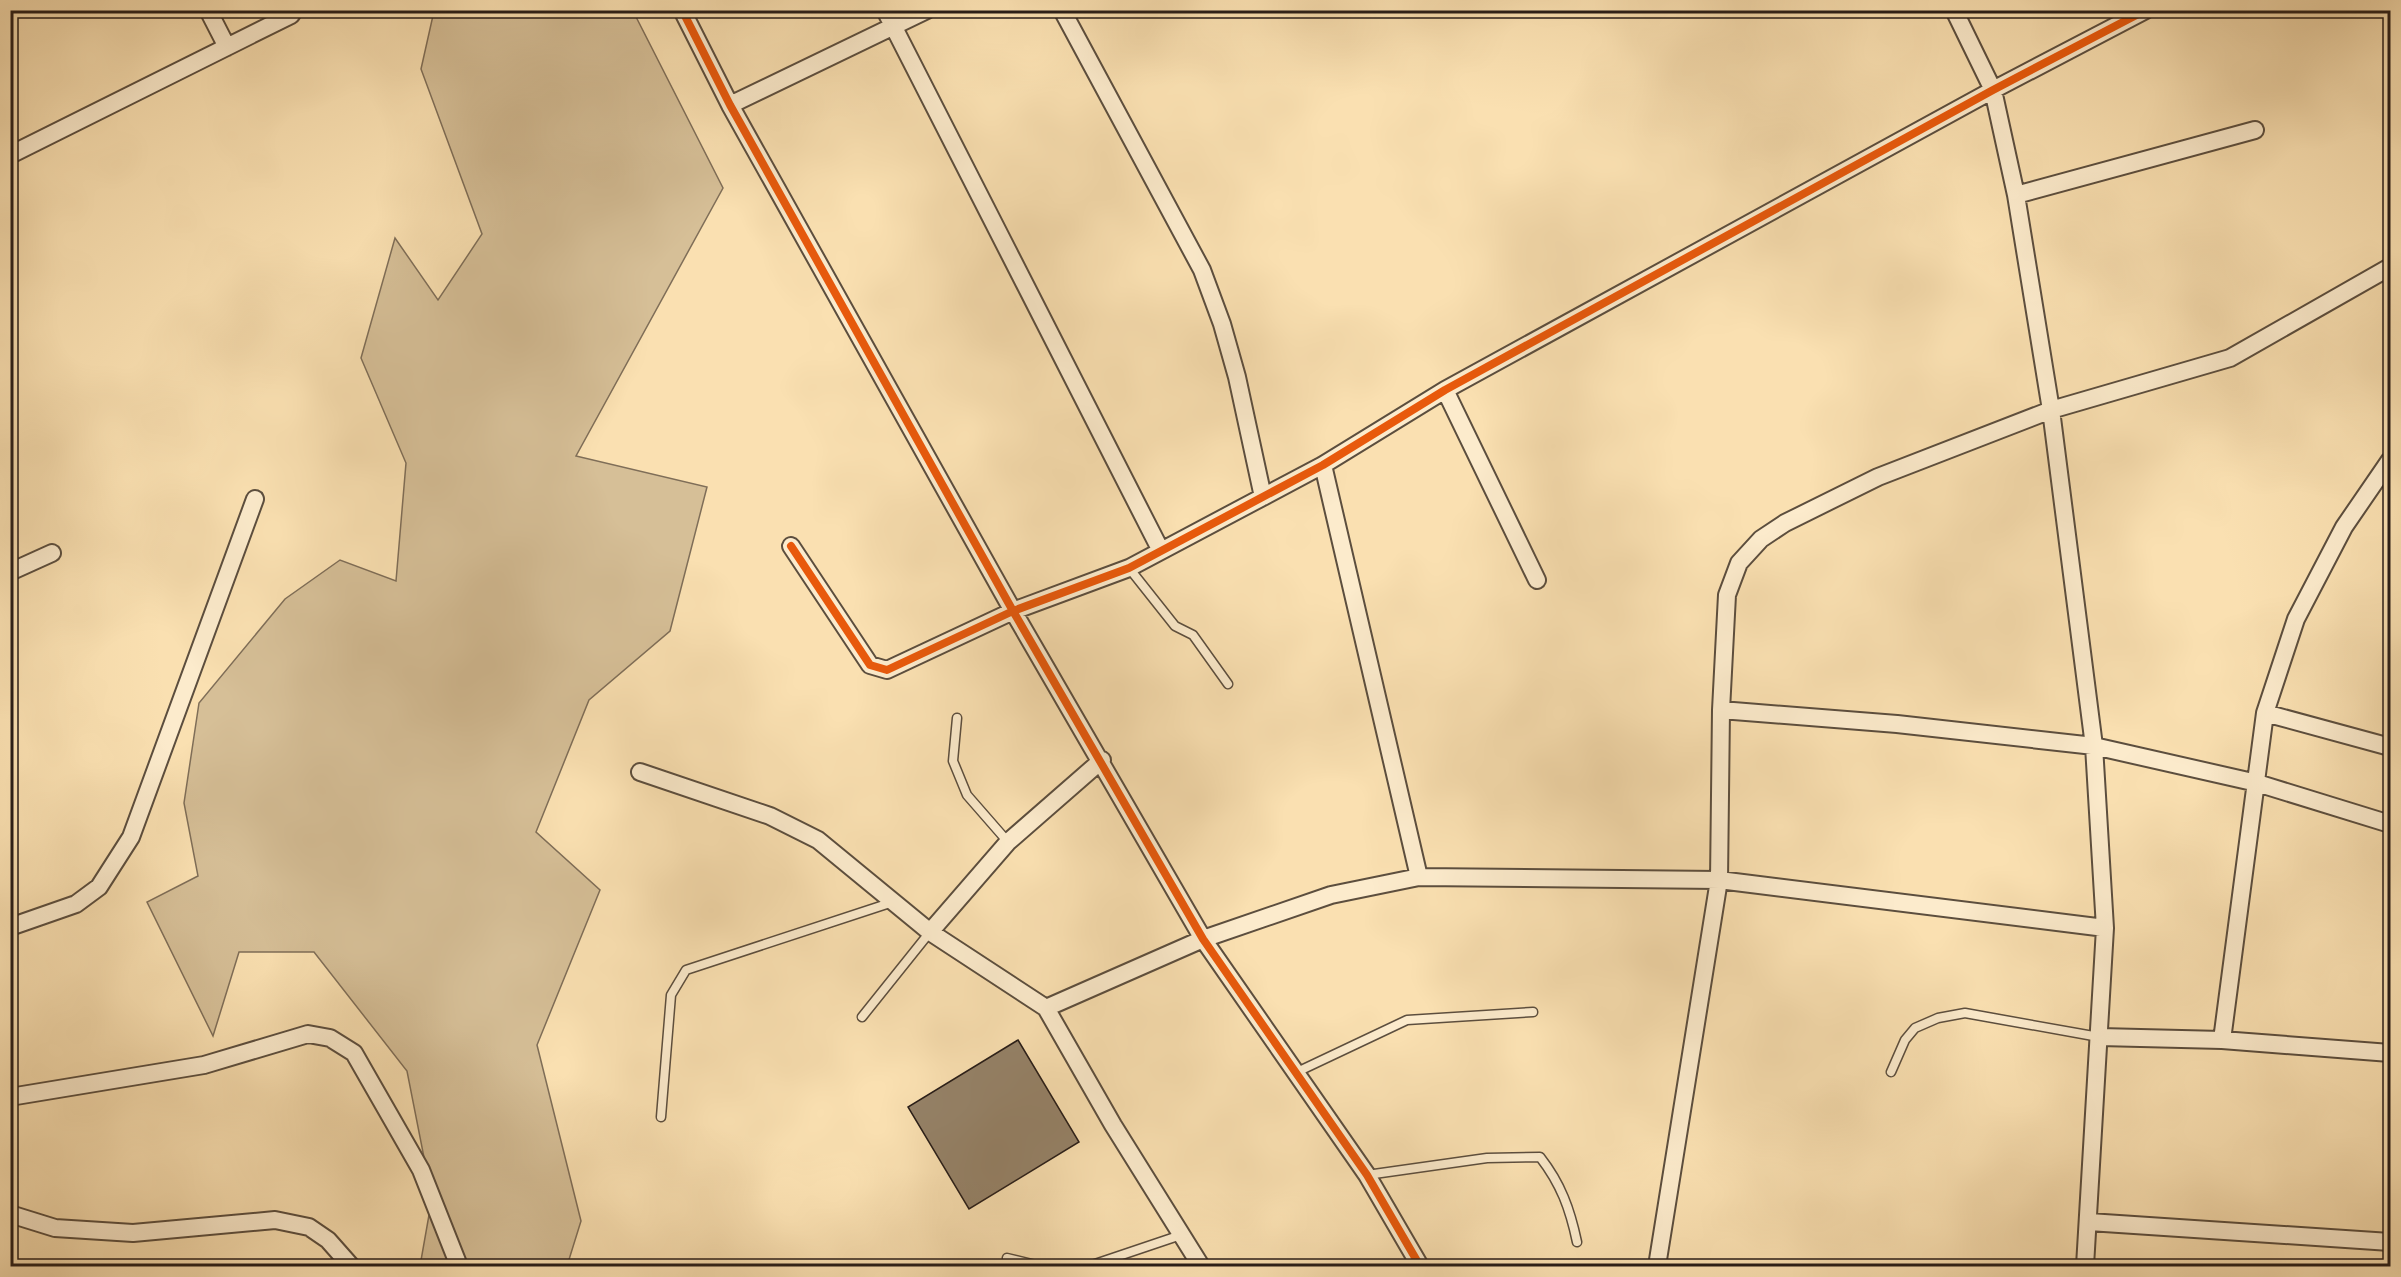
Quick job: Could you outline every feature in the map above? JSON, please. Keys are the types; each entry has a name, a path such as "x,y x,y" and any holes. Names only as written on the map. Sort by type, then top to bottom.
{"street":[{"path":"208,10 227,47"},
{"path":"10,154 291,15 294,10"},
{"path":"682,10 730,105 1013,611 1102,760 1203,939 1367,1175 1420,1266"},
{"path":"885,10 1160,549"},
{"path":"730,105 927,10"},
{"path":"1062,10 1202,270 1222,324 1237,377 1263,497"},
{"path":"1954,10 1993,90 2016,195 2051,410 2094,746 2105,928 2085,1266"},
{"path":"791,546 870,665 887,670 898,666 1013,611 1129,568 1160,549 1323,465 1445,390 1993,90 2146,10"},
{"path":"2016,195 2254,130"},
{"path":"1657,1266 1719,880 1721,710 1727,595 1739,563 1761,539 1785,523 1878,477 2051,410 2230,358 2391,267"},
{"path":"1445,390 1537,580"},
{"path":"2222,1040 2265,713 2296,619 2344,527 2391,460"},
{"path":"1323,465 1419,877"},
{"path":"10,927 76,904 99,887 131,837 255,499"},
{"path":"10,573 52,553"},
{"path":"1721,710 1897,724 2094,746 2257,783 2391,824"},
{"path":"2265,713 2391,747"},
{"path":"930,932 1008,842 1102,760"},
{"path":"640,772 770,816 818,840 930,932 1046,1008 1113,1125 1201,1266"},
{"path":"1046,1008 1203,939 1331,895 1419,877 1719,880 2105,928"},
{"path":"10,1097 204,1065 308,1034 330,1038 354,1053 421,1170 459,1266"},
{"path":"2100,1037 2222,1040 2391,1053"},
{"path":"10,1214 55,1228 133,1233 275,1220 309,1227 328,1240 351,1266"},
{"path":"2089,1222 2391,1242"}],"lane":[{"path":"1129,568 1175,626 1193,634 1228,684"},
{"path":"957,718 953,761 967,795 1008,842"},
{"path":"661,1117 671,995 686,970 893,902"},
{"path":"862,1017 930,932"},
{"path":"1297,1072 1373,1033 1407,1020 1533,1012"},
{"path":"1891,1072 1905,1040 1915,1028 1947,1016 1965,1013 2100,1037"},
{"path":"1367,1175 1487,1158 1540,1157 1554,1175 1569,1205 1577,1242"},
{"path":"1089,1266 1181,1235"},
{"path":"1007,1258 1040,1266"}],"shaded area":[{"path":"434,11 633,11 723,188 576,456 707,487 670,631 589,700 536,832 600,890 537,1045 581,1221 567,1266 420,1266 432,1198 407,1071 314,952 239,952 213,1036 147,902 198,876 184,803 199,703 285,599 340,560 396,581 406,463 361,358 395,238 438,300 482,234 421,69"}],"building":[{"path":"1018,1040 1079,1142 969,1209 908,1107"}],"cycle path":[{"path":"682,10 730,105 1013,611 1203,939 1367,1175 1420,1266"},
{"path":"791,546 870,665 887,670 1013,611 1129,568 1323,465 1445,390 1993,90 2146,10"}]}
